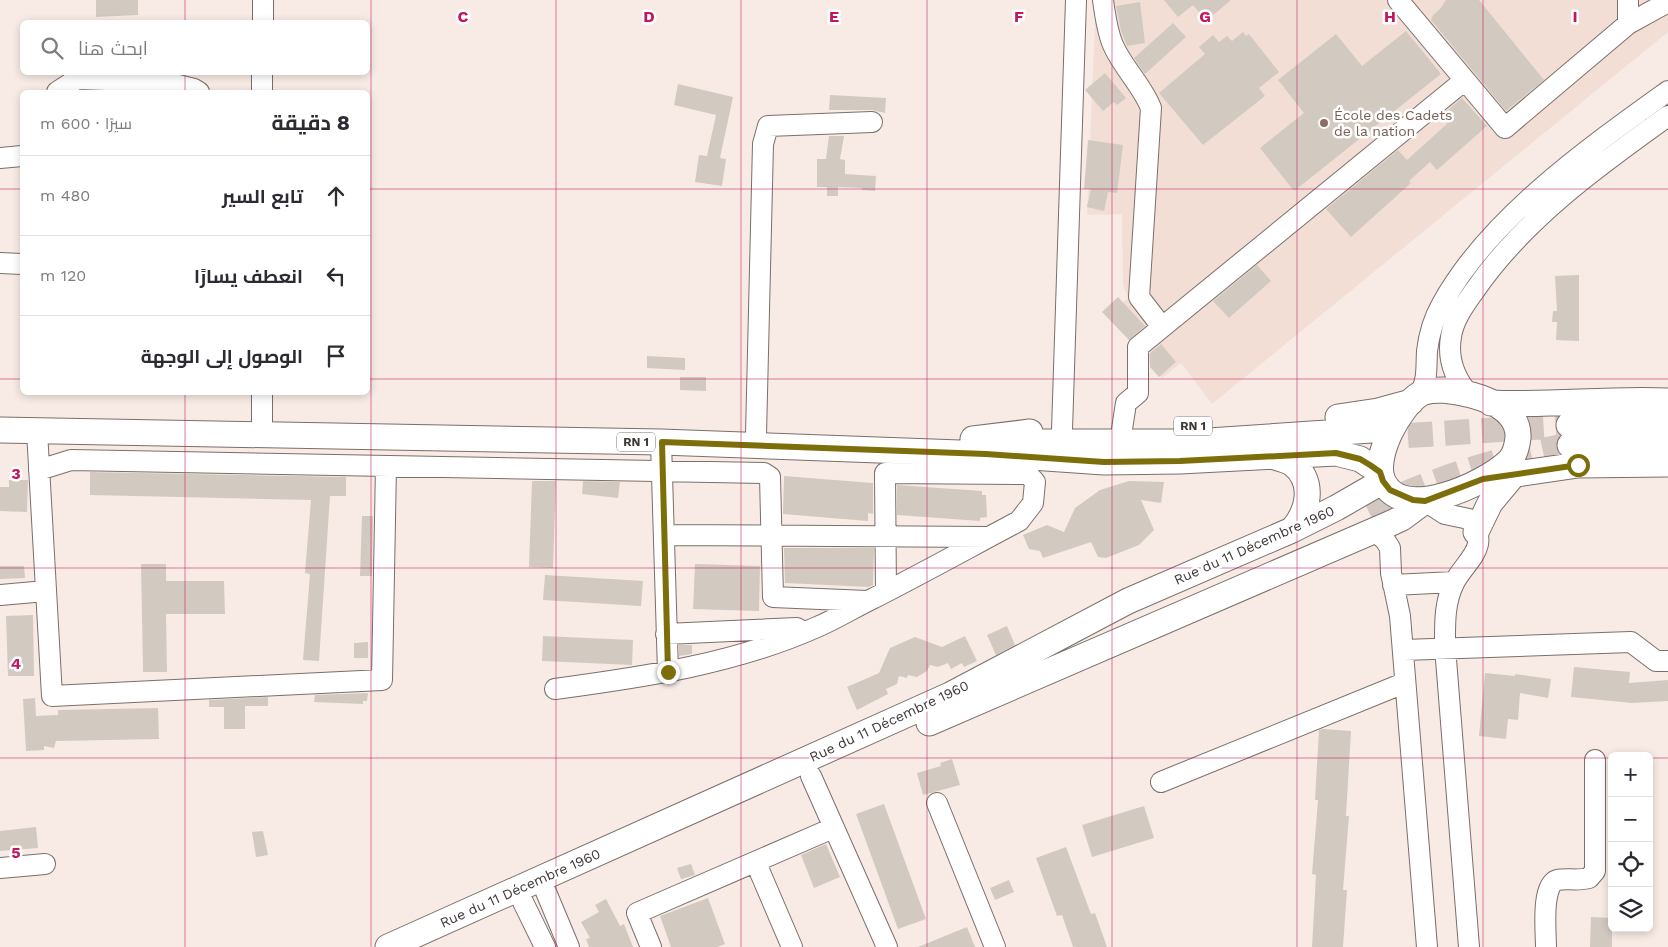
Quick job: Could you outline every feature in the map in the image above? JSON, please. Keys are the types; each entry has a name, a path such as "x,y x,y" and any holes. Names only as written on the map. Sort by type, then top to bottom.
{"main road":[{"path":"1377,504 1381,458 1385,445 1396,423 1416,398 1443,390 1481,399 1518,404 1636,400 1668,401"},
{"name":"RN 1","path":"0,430 980,446 1022,432 1122,429 1345,416 1378,411 1416,398"},
{"path":"1481,399 1506,409 1516,424 1518,441 1515,452 1508,462 1483,479"},
{"path":"1569,435 1668,414"},
{"name":"RN 1","path":"0,421 756,435 980,446 1066,460 1142,462 1336,453 1360,459 1377,504"},
{"path":"1569,435 1668,425"},
{"path":"980,446 1019,442 1194,442 1371,434"},
{"path":"1569,435 1608,442 1668,443"},
{"path":"1569,435 1611,450 1668,450"},
{"path":"1271,456 1291,463 1298,470 1307,488 1307,507 1302,518 1292,530"},
{"path":"1483,479 1578,465 1668,464"},
{"path":"1476,532 1490,503 1514,473"},
{"name":"Rue du 11 Décembre 1960","path":"388,947 940,699 1031,666 1128,601 1292,530 1336,508 1377,504 1402,518 1425,501 1483,479"},
{"path":"1377,504 1390,490 1400,496 1425,501"},
{"name":"Rue du 11 Décembre 1960","path":"421,947 811,776 1031,666 1377,504"}],"street":[{"path":"263,0 263,20"},
{"path":"1062,430 1076,0"},
{"path":"1104,0 1105,20 1113,46 1145,93 1151,108 1138,297 1162,327"},
{"path":"1398,0 1505,128 1628,24 1668,2"},
{"path":"1628,0 1628,24"},
{"path":"262,75 262,90"},
{"path":"60,90 77,79 166,82 196,90"},
{"path":"1122,429 1126,403 1138,393 1138,347 1465,80"},
{"path":"1416,398 1426,382 1431,328 1442,304 1459,277 1483,248 1579,155 1668,91"},
{"path":"1481,399 1460,383 1452,368 1450,346 1454,325 1482,280 1508,249 1594,169 1668,116"},
{"path":"756,435 763,144 768,126 872,122"},
{"path":"0,158 20,156"},
{"path":"0,263 20,264"},
{"path":"262,395 262,426"},
{"path":"37,430 52,696 382,680 386,466"},
{"path":"662,442 668,672"},
{"path":"39,470 71,460 764,473 770,476 774,597 868,601"},
{"path":"555,689 646,677 729,658 817,627 868,601 1018,521 1033,503 1035,482 1028,474 885,472 886,591"},
{"path":"1425,501 1445,514 1469,519 1476,532 1478,542 1476,552 1454,582 1445,612 1446,647 1469,947"},
{"path":"1377,504 1385,540 1390,548 1393,585 1400,616 1404,650 1404,683 1426,947"},
{"path":"664,535 989,537"},
{"path":"1393,585 1454,582"},
{"path":"0,595 46,591"},
{"path":"666,634 817,627"},
{"path":"1404,650 1446,647 1631,642 1656,661 1668,662"},
{"path":"1161,782 1404,683"},
{"path":"1546,947 1546,896 1550,886 1558,880 1589,878 1595,871 1595,760"},
{"path":"811,776 887,947"},
{"path":"936,803 995,947"},
{"path":"651,947 637,913 833,828"},
{"path":"756,863 785,945"},
{"path":"0,868 45,864"},
{"path":"546,892 569,947"},
{"path":"523,902 545,947"}],"shaded area":[{"name":"École des Cadets de la nation","path":"1096,0 1668,0 1668,32 1212,404 1181,363 1162,378 1110,312 1128,298 1123,285 1122,214 1087,215"}],"building":[{"path":"96,0 138,0 138,15 96,17"},
{"path":"1164,0 1231,0 1206,21 1193,5 1178,17"},
{"path":"1446,0 1479,0 1544,80 1506,111 1431,20"},
{"path":"1140,2 1145,43 1127,46 1121,31 1116,6"},
{"path":"1173,23 1186,37 1145,74 1134,58"},
{"path":"1406,31 1441,74 1294,191 1260,148 1304,113 1278,80 1336,34 1362,66"},
{"path":"1243,32 1246,36 1249,34 1279,72 1259,88 1265,96 1203,145 1159,93 1205,54 1199,47 1213,35 1219,42 1227,36 1232,41"},
{"path":"1105,73 1126,98 1117,105 1114,102 1103,111 1085,90"},
{"path":"678,84 733,97 720,158 726,159 722,186 695,182 699,155 707,156 716,115 674,105"},
{"path":"830,95 886,98 885,113 872,110 829,110"},
{"path":"1462,98 1487,126 1437,170 1430,162 1409,181 1411,183 1351,237 1326,209 1398,150 1407,160 1448,123 1441,116"},
{"path":"829,136 844,136 840,159 845,160 845,174 876,176 875,191 862,190 862,188 838,187 838,196 827,196 827,187 817,187 817,159 826,159"},
{"path":"1088,140 1123,145 1117,193 1108,192 1104,211 1087,207 1091,189 1084,189"},
{"path":"1257,265 1271,281 1229,318 1213,301"},
{"path":"1579,275 1579,341 1556,340 1557,322 1552,322 1553,311 1557,311 1555,276"},
{"path":"1118,297 1145,326 1129,340 1102,312"},
{"path":"1161,344 1176,362 1159,377 1150,367 1150,353"},
{"path":"647,356 685,358 685,370 647,368"},
{"path":"680,377 706,377 706,391 680,390"},
{"path":"90,472 346,477 346,496 330,496 319,661 303,660 310,574 305,573 311,500 90,495"},
{"path":"784,476 873,483 873,514 868,513 868,521 783,514"},
{"path":"9,480 28,480 27,512 0,511 0,487 9,487"},
{"path":"532,481 556,481 553,568 529,567"},
{"path":"583,481 620,482 618,498 582,494"},
{"path":"1129,481 1164,482 1161,503 1141,500 1154,530 1139,545 1106,558 1098,557 1091,542 1043,558 1040,551 1029,549 1023,535 1047,525 1064,532 1075,508 1100,490"},
{"path":"897,485 982,491 982,495 986,495 987,517 980,518 980,521 897,515"},
{"path":"362,516 373,516 372,576 360,576"},
{"path":"784,548 874,548 873,585 869,587 785,583"},
{"path":"141,564 166,564 166,581 224,581 225,614 166,614 167,672 143,672"},
{"path":"695,564 760,566 759,611 693,609"},
{"path":"0,566 24,566 25,578 0,579"},
{"path":"545,575 643,581 641,606 543,600"},
{"path":"33,615 34,676 8,676 6,616"},
{"path":"1007,626 1015,645 996,655 987,635"},
{"path":"543,636 633,640 632,665 542,661"},
{"path":"965,636 977,661 964,667 962,663 951,669 948,663 938,667 930,665 927,671 917,677 908,675 907,678 899,676 897,684 886,689 888,694 857,710 847,687 879,673 890,648 915,637 942,647"},
{"path":"368,642 368,658 354,658 354,643"},
{"path":"679,645 692,645 692,654 679,656"},
{"path":"1574,667 1630,672 1629,683 1668,680 1668,701 1632,703 1571,697"},
{"path":"1485,673 1515,676 1515,674 1551,679 1548,698 1520,693 1518,720 1508,719 1506,739 1479,736"},
{"path":"368,693 367,701 363,701 363,704 314,702 315,695"},
{"path":"268,697 268,706 245,706 245,729 224,729 224,707 209,707 209,700"},
{"path":"35,698 36,716 58,715 58,710 158,708 159,739 56,741 54,748 44,746 44,750 26,751 23,699"},
{"path":"1319,730 1351,731 1346,816 1349,816 1343,890 1347,890 1343,947 1312,947 1316,875 1312,874 1318,800 1315,800"},
{"path":"952,759 960,785 923,795 917,773 941,766 940,763"},
{"path":"884,804 926,919 898,929 856,814"},
{"path":"1144,806 1154,838 1092,857 1082,825"},
{"path":"36,827 38,848 0,851 0,831"},
{"path":"263,831 268,855 256,857 252,832"},
{"path":"826,844 840,877 814,888 801,855"},
{"path":"1066,847 1091,914 1095,913 1107,947 1073,947 1062,915 1057,916 1036,858"},
{"path":"691,864 695,875 681,879 677,868"},
{"path":"1009,880 1014,892 995,900 990,888"},
{"path":"708,898 725,944 717,947 671,947 660,916"},
{"path":"606,899 620,926 624,924 633,947 589,947 586,939 590,938 581,922 599,912 595,905"},
{"path":"1591,917 1608,918 1608,932 1612,932 1612,947 1590,947"},
{"path":"967,927 975,947 918,947"}],"tunnel":[{"path":"1371,438 1569,425"},
{"path":"1368,510 1442,479 1518,456 1570,445"}],"place":[{"name":"École des Cadets de la nation","path":"1324,123"}],"route":[{"path":"668,672 662,442 986,454 1104,462 1180,461 1336,453 1360,459 1370,465 1380,472 1383,481 1390,490 1400,496 1425,501 1436,499 1483,479 1546,468 1578,465"}]}
